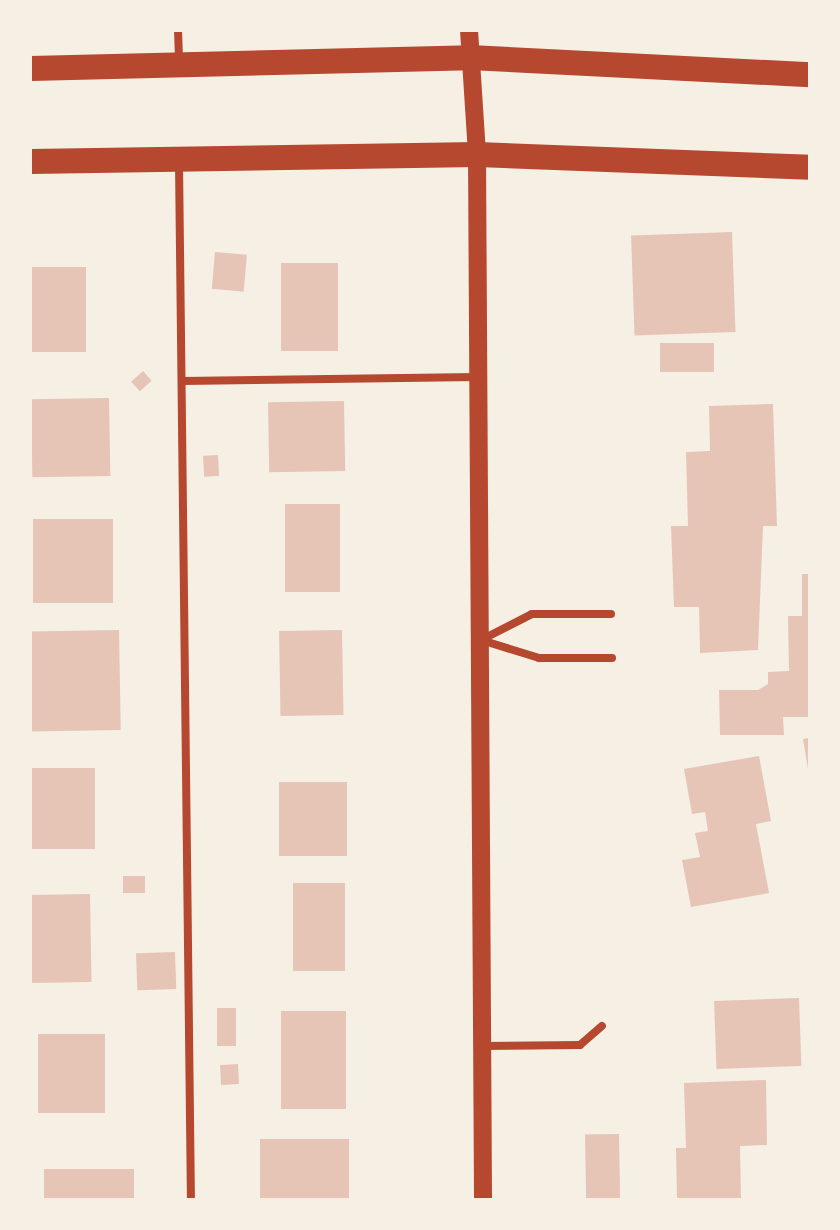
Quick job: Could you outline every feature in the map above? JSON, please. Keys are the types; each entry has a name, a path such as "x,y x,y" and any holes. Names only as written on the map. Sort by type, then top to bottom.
{"main road":[{"path":"30,68 469,58 810,74"},
{"path":"30,161 477,154 810,167"}],"street":[{"path":"468,30 477,154 483,1200"}],"lane":[{"path":"178,30 179,65"},
{"path":"179,158 192,1200"},
{"path":"182,380 478,376"},
{"path":"481,640 532,614 611,614"},
{"path":"481,640 538,658 612,658"},
{"path":"482,1046 580,1045 602,1026"}],"building":[{"path":"732,232 735,332 635,335 631,236"},
{"path":"215,252 247,255 244,292 212,289"},
{"path":"281,263 338,263 338,351 281,351"},
{"path":"30,267 86,267 86,352 30,352"},
{"path":"660,343 714,343 714,372 660,372"},
{"path":"143,371 152,381 140,391 131,382"},
{"path":"109,398 110,476 32,477 31,399"},
{"path":"344,401 345,471 269,472 268,402"},
{"path":"773,404 777,526 763,526 758,650 700,653 699,607 674,607 671,526 688,526 686,452 710,451 709,406"},
{"path":"218,455 219,476 204,477 203,456"},
{"path":"285,504 340,504 340,592 285,592"},
{"path":"33,519 113,519 113,603 33,603"},
{"path":"802,574 810,574 810,717 783,717 784,735 720,735 719,690 758,690 768,684 768,672 789,671 788,616 802,616"},
{"path":"119,630 121,730 32,732 30,632"},
{"path":"342,630 343,715 280,716 279,631"},
{"path":"810,738 810,769 808,769 803,739"},
{"path":"759,756 771,821 756,824 769,893 691,907 682,860 700,857 695,833 708,831 705,812 692,814 684,769"},
{"path":"32,768 95,768 95,849 32,849"},
{"path":"279,782 347,782 347,856 279,856"},
{"path":"123,876 145,876 145,893 123,893"},
{"path":"293,883 345,883 345,971 293,971"},
{"path":"90,894 92,982 32,983 30,895"},
{"path":"175,952 176,989 137,990 136,953"},
{"path":"799,998 801,1066 716,1069 714,1001"},
{"path":"217,1008 236,1008 236,1046 217,1046"},
{"path":"281,1011 346,1011 346,1109 281,1109"},
{"path":"38,1034 105,1034 105,1113 38,1113"},
{"path":"238,1064 239,1084 221,1085 220,1065"},
{"path":"766,1080 767,1145 740,1146 741,1200 677,1200 676,1148 686,1148 684,1083"},
{"path":"619,1134 620,1200 586,1200 585,1135"},
{"path":"260,1139 349,1139 349,1200 260,1200"},
{"path":"44,1169 134,1169 134,1200 44,1200"}]}
